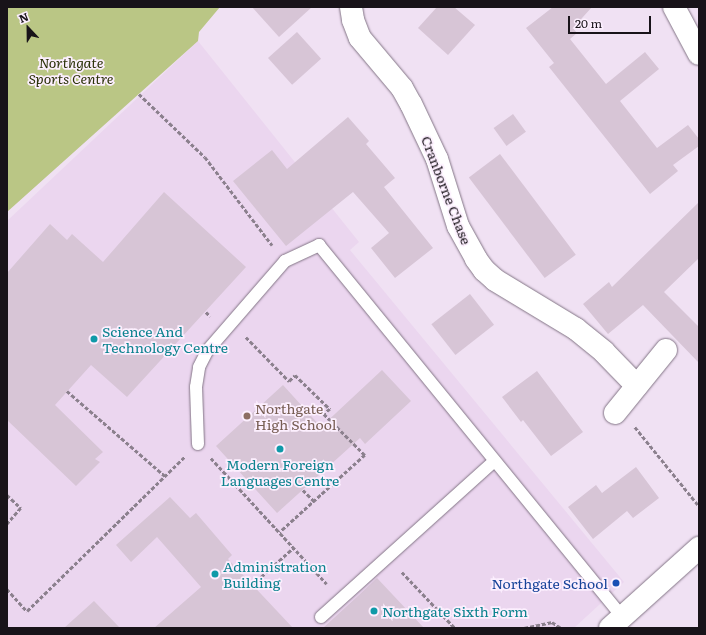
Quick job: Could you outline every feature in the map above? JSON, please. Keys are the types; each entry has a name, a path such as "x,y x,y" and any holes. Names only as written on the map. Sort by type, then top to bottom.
{"street":[{"name":"Cranborne Chase","path":"351,7 356,30 360,38 402,88 412,104 437,159 458,226 476,259 484,270 495,280 576,329 604,352 637,386"},
{"path":"674,7 699,54"},
{"path":"623,417 637,386 666,350"},
{"path":"616,622 699,548"}],"lane":[{"path":"198,444 196,387 199,367 207,351 285,261 319,245 494,461 616,622"},
{"path":"321,617 494,461"}],"path":[{"path":"139,94 205,156 285,261"},
{"path":"231,323 288,381 295,375 325,404 330,409 324,414 365,455 280,532"},
{"path":"67,391 165,476"},
{"path":"623,417 699,506"},
{"path":"7,589 27,611 198,444 341,599"},
{"path":"303,490 314,501"},
{"path":"7,495 21,508 7,524"},
{"path":"252,585 293,548"},
{"path":"388,556 455,628"},
{"path":"524,628 552,622 561,628"}],"shaded area":[{"name":"Northgate High School","path":"198,41 359,242 350,250 624,582 574,628 7,628 7,221"}],"green space":[{"name":"Northgate Sports Centre","path":"7,7 220,7 199,32 198,41 7,212"}],"building":[{"path":"252,7 312,7 279,37"},
{"path":"437,7 454,7 475,25 448,55 418,28"},
{"path":"553,7 592,7 573,28 577,33 570,39 606,84 645,52 659,69 620,101 657,148 688,125 699,139 699,146 673,165 678,171 650,194 549,67 554,63 526,28"},
{"path":"297,32 321,59 292,85 268,58"},
{"path":"513,114 526,132 507,146 494,128"},
{"path":"348,117 369,141 366,144 395,178 384,187 433,248 395,278 371,248 389,233 353,192 286,246 233,181 272,150 287,169"},
{"path":"500,154 576,255 545,278 469,177"},
{"name":"Science And Technology Centre","path":"164,192 246,267 127,397 91,365 55,405 103,452 95,459 100,462 76,486 7,420 7,273 50,224 67,240 72,234 103,262"},
{"path":"699,202 699,258 664,292 699,327 699,363 643,305 608,334 583,304 609,282 612,287"},
{"path":"470,294 494,325 455,355 431,324"},
{"name":"Modern Foreign Languages Centre","path":"382,370 411,401 365,444 360,438 277,513 216,446 283,385 321,427"},
{"path":"537,371 583,432 551,456 523,420 521,422 502,397"},
{"path":"636,467 659,498 633,518 627,511 593,539 568,507 596,485 602,493"},
{"name":"Administration Building","path":"170,497 190,518 196,513 232,555 228,559 293,628 154,628 201,587 157,537 131,562 116,545"},
{"name":"Northgate Sixth Form","path":"377,578 424,628 323,628 359,595"},
{"path":"94,601 120,628 64,628"}],"place":[{"name":"Science And Technology Centre","path":"94,339"},
{"name":"Northgate High School","path":"247,416"},
{"name":"Modern Foreign Languages Centre","path":"280,449"},
{"name":"Administration Building","path":"215,574"},
{"name":"Northgate School","path":"616,583"},
{"name":"Northgate Sixth Form","path":"374,611"}]}
